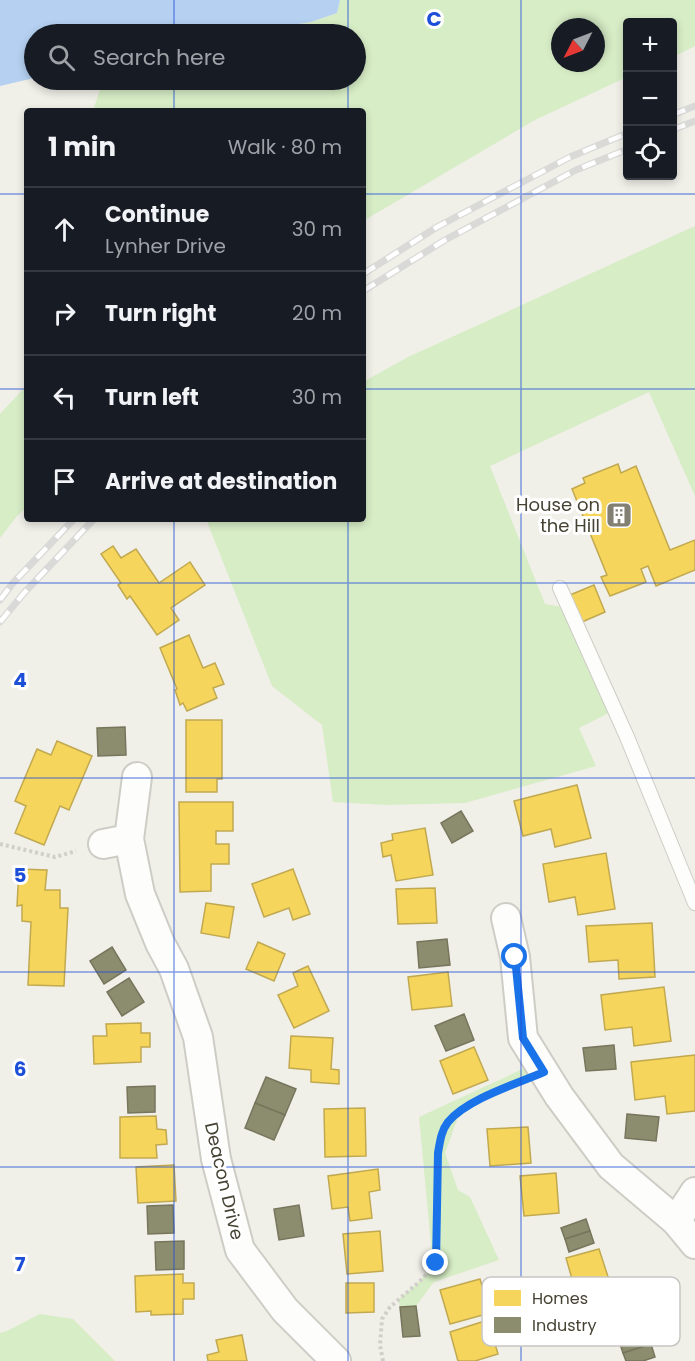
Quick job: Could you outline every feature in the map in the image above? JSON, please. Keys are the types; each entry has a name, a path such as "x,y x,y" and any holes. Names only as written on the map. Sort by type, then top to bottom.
{"street":[{"name":"Deacon Drive","path":"137,777 116,842 160,943 174,969 198,1037 216,1159 240,1250 285,1310 336,1361"},
{"path":"506,918 515,957 523,1038 559,1096 611,1166 676,1221 695,1244"},
{"path":"676,1221 695,1192"}],"lane":[{"path":"560,588 627,737 695,903"}],"path":[{"path":"0,844 40,854"},
{"path":"383,1361 380,1345 382,1319 390,1307 418,1283 436,1263 438,1153 440,1138 448,1122 477,1100 544,1072"}],"green space":[{"path":"340,0 695,0 695,46 677,55 677,18 623,18 623,79 535,120 366,219 366,108 94,108 100,90 366,90 366,24 299,24 337,13"},
{"path":"695,226 695,496 649,392 490,466 545,604 569,608 615,710 579,728 596,766 465,803 386,805 333,802 322,725 272,686 207,522 366,522 366,380 408,357"},
{"path":"24,388 24,510 0,538 0,414"},
{"path":"538,1062 544,1072 477,1100 460,1112 445,1153 458,1190 470,1197 499,1260 434,1282 416,1306 400,1307 398,1300 436,1263 432,1255 419,1117"},
{"path":"40,1314 73,1319 115,1361 0,1361 0,1333"}],"water":[{"path":"0,0 340,0 337,13 299,24 24,24 24,80 0,86"}],"building: Homes":[{"name":"House on the Hill","path":"618,464 621,473 636,466 670,550 695,540 695,570 656,586 648,566 641,569 646,582 610,596 601,577 607,575 572,489 585,483 583,478"},
{"path":"113,546 121,558 136,549 159,583 190,562 205,585 171,608 179,620 157,635 130,596 127,599 118,585 121,583 101,554"},
{"path":"594,585 605,612 582,622 570,595"},
{"path":"189,635 203,668 215,663 224,684 213,688 217,698 187,711 183,703 180,705 175,690 177,689 160,648"},
{"path":"186,720 222,720 222,779 217,779 217,792 186,792"},
{"path":"57,741 92,756 69,810 60,806 44,845 15,833 26,806 15,801 37,749 51,755"},
{"path":"577,785 591,838 555,847 551,829 523,836 514,801"},
{"path":"179,802 233,802 233,831 216,831 216,844 229,844 229,864 211,864 211,891 180,892"},
{"path":"425,828 433,875 396,881 391,855 383,857 381,843 393,840 392,834"},
{"path":"606,853 615,909 578,915 575,897 549,902 543,864"},
{"path":"19,869 47,870 45,890 60,890 60,908 68,908 64,986 28,985 31,922 22,921 22,905 17,906"},
{"path":"293,869 310,914 293,920 289,908 264,917 252,884"},
{"path":"435,888 437,923 398,924 396,889"},
{"path":"206,903 234,907 229,938 201,933"},
{"path":"652,923 655,977 619,979 618,960 589,962 586,926"},
{"path":"258,942 285,954 274,981 246,969"},
{"path":"308,966 329,1011 294,1028 278,995 298,986 293,973"},
{"path":"448,972 452,1006 412,1010 408,977"},
{"path":"664,987 671,1041 634,1046 632,1027 605,1030 601,995"},
{"path":"141,1023 141,1033 150,1033 150,1047 141,1047 141,1062 94,1064 93,1036 107,1036 106,1024"},
{"path":"291,1036 333,1038 331,1069 339,1070 339,1084 311,1082 311,1070 289,1068"},
{"path":"474,1047 488,1080 453,1094 440,1061"},
{"path":"695,1055 695,1111 667,1114 665,1096 635,1100 631,1062"},
{"path":"365,1108 366,1156 325,1157 324,1109"},
{"path":"156,1116 157,1129 166,1130 167,1144 156,1145 157,1158 120,1158 120,1117"},
{"path":"528,1127 531,1163 490,1166 487,1129"},
{"path":"174,1165 176,1201 138,1203 136,1167"},
{"path":"378,1169 380,1190 369,1192 372,1218 350,1221 348,1207 332,1209 328,1176"},
{"path":"556,1173 559,1213 524,1216 520,1176"},
{"path":"380,1231 383,1271 347,1274 343,1234"},
{"path":"599,1249 608,1277 572,1277 566,1258"},
{"path":"183,1274 183,1283 194,1283 194,1299 183,1299 183,1314 151,1315 151,1311 136,1312 135,1276"},
{"path":"480,1279 482,1315 450,1324 440,1290"},
{"path":"346,1283 374,1283 374,1312 346,1313"},
{"path":"482,1322 482,1346 496,1346 498,1354 475,1361 458,1361 450,1332"},
{"path":"242,1335 247,1361 208,1361 207,1355 219,1352 216,1340"}],"building: Industry":[{"path":"125,727 126,755 98,756 97,728"},
{"path":"461,811 473,831 452,843 441,823"},
{"path":"447,939 450,965 419,968 417,942"},
{"path":"112,947 126,970 104,984 90,961"},
{"path":"129,978 144,1002 122,1016 107,992"},
{"path":"464,1014 474,1040 446,1051 435,1026"},
{"path":"614,1045 616,1069 586,1071 583,1048"},
{"path":"266,1077 296,1089 285,1115 255,1103"},
{"path":"155,1086 155,1112 128,1113 127,1087"},
{"path":"255,1103 285,1115 274,1140 245,1128"},
{"path":"627,1114 659,1117 656,1141 625,1138"},
{"path":"173,1205 174,1233 148,1234 147,1206"},
{"path":"299,1205 304,1236 279,1240 274,1209"},
{"path":"586,1219 590,1231 565,1239 561,1228"},
{"path":"590,1231 594,1243 569,1252 565,1239"},
{"path":"184,1241 184,1269 156,1270 155,1242"},
{"path":"416,1306 420,1336 403,1337 400,1307"},
{"path":"621,1346 645,1346 623,1353"},
{"path":"652,1346 655,1357 643,1361 626,1361 623,1353"}],"railway":[{"path":"677,113 695,106"},
{"path":"677,128 695,121"},
{"path":"366,272 437,227 570,157 623,135"},
{"path":"366,289 445,240 576,170 623,151"},
{"path":"0,600 13,583 71,522"},
{"path":"0,622 24,593 91,522"}],"place":[{"name":"House on the Hill","path":"619,515"}],"route":[{"path":"436,1263 438,1153 440,1138 448,1122 477,1100 544,1072 523,1038 515,957"}]}
